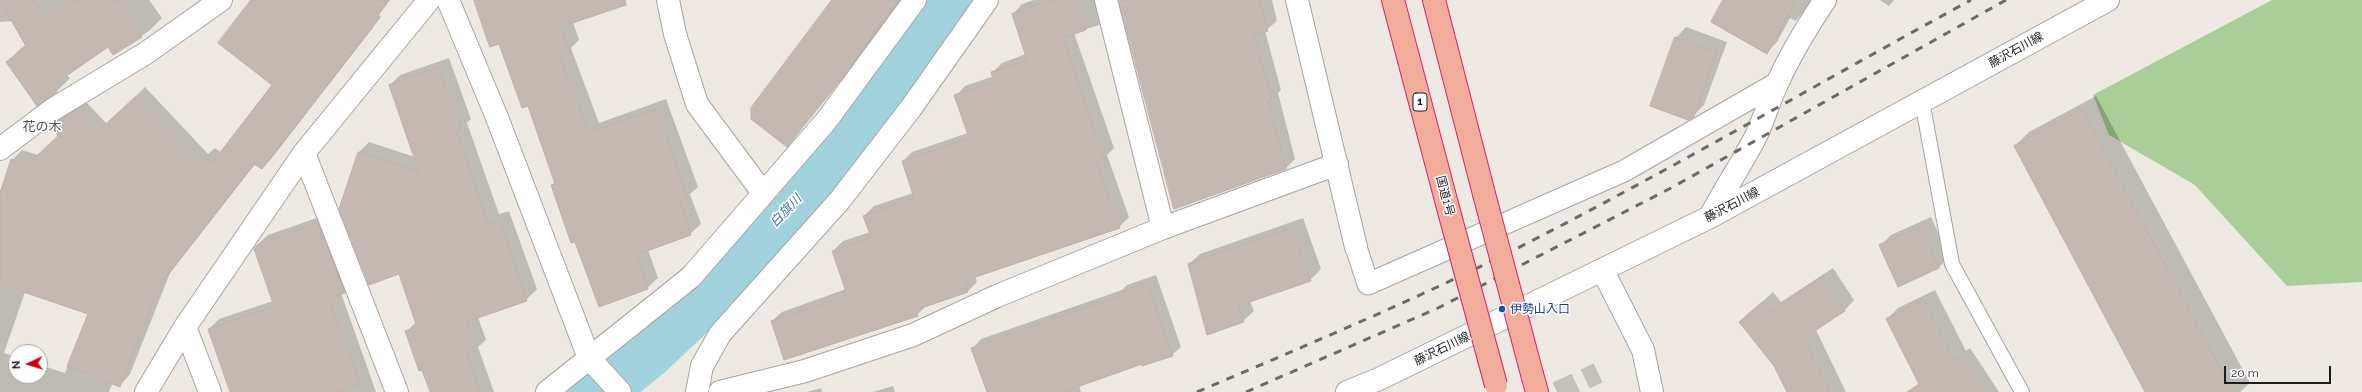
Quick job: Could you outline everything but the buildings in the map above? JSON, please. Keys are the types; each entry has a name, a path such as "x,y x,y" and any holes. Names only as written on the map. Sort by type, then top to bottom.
{"highway":[{"name":"国道1号","path":"1393,0 1497,388"},
{"path":"1434,0 1535,383"}],"street":[{"path":"0,149 52,110 146,53 221,0"},
{"path":"146,392 185,327 304,153 429,0"},
{"path":"448,0 496,115 589,358 620,392"},
{"path":"668,0 675,34 697,104 763,193"},
{"path":"548,392 691,277 826,121 880,51 915,0"},
{"path":"697,392 702,366 720,334 840,200 912,108 987,0"},
{"path":"1106,0 1163,228"},
{"path":"1297,0 1356,247 1368,284 1624,171 1777,84"},
{"path":"1710,217 1726,186 1754,139 1767,112 1777,84 1798,40 1825,0"},
{"name":"藤沢石川線","path":"1347,392 1380,385 1710,217 2108,0"},
{"path":"304,153 397,392"},
{"path":"720,392 805,371 912,335 997,296 1163,228 1337,164"},
{"path":"1603,271 1643,350 1652,392"},
{"path":"185,327 210,392"}],"lane":[{"path":"1922,102 1952,264 2022,392"}],"green space":[{"path":"2272,0 2362,0 2362,282 2287,286 2195,185 2109,135 2093,95"}],"waterway":[{"name":"白旗川","path":"590,392 644,348 758,241 836,159 949,0"}],"tunnel":[{"path":"1557,392 1598,373"}],"railway":[{"path":"1197,392 1390,309 1504,255 1680,162 1971,0"},
{"path":"1246,392 1438,308 1671,188 2006,0"}],"place":[{"name":"伊勢山入口","path":"1502,309"}],"district":[{"name":"花の木","path":"42,127"}]}
